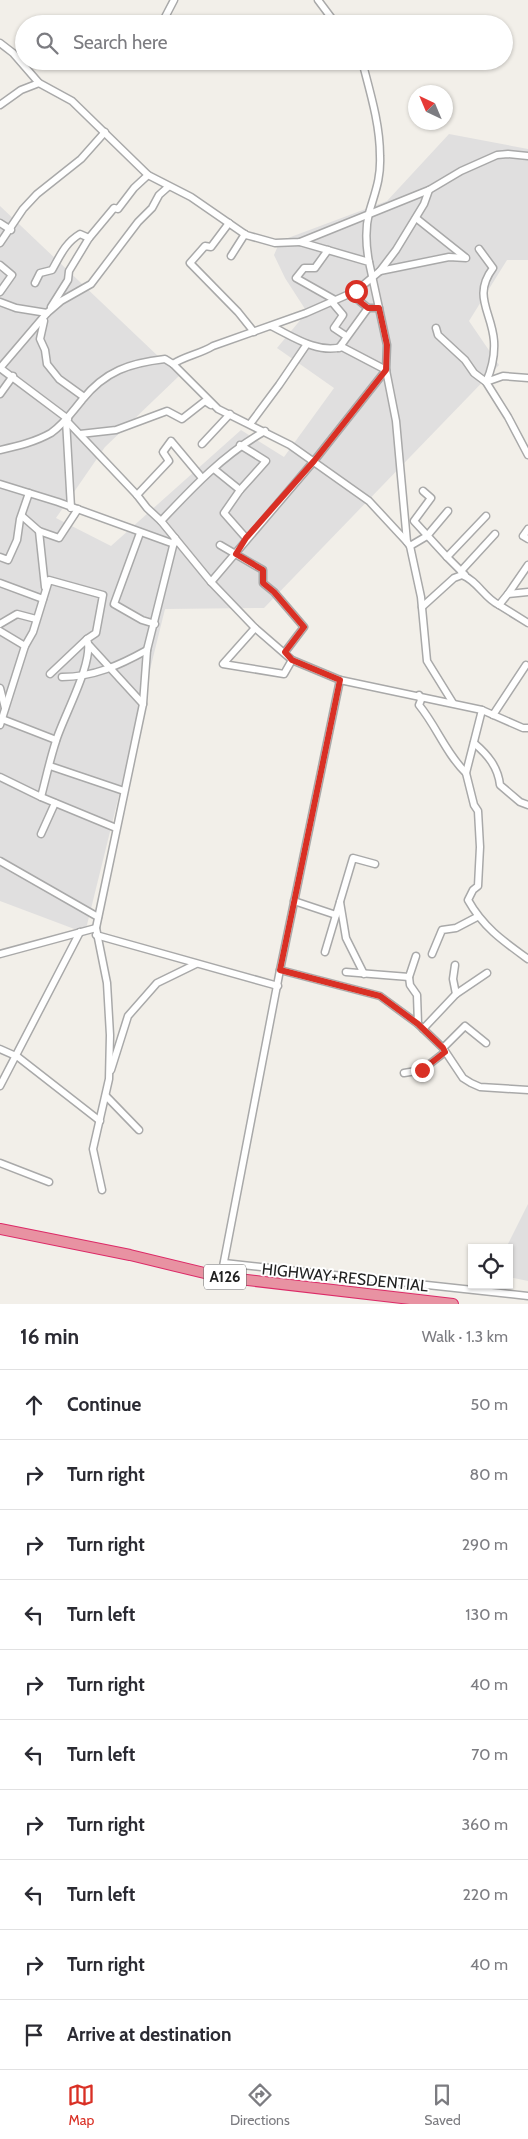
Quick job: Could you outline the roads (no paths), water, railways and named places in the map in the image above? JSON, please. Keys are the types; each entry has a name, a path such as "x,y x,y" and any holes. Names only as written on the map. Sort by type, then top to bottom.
{"highway":[{"name":"HIGHWAY+RESDENTIAL","path":"0,1229 130,1255 221,1277 453,1304"}],"street":[{"path":"166,15 174,0"},
{"path":"318,0 329,15"},
{"path":"0,43 15,55"},
{"path":"28,70 39,83 72,101 148,174 160,180 168,187 191,197 245,234 275,243 300,242 369,262"},
{"path":"364,70 376,116 380,156 378,188 369,214 366,242 387,345 386,370 396,421 409,544 422,608 427,661 453,703"},
{"path":"0,106 21,90 39,83"},
{"path":"0,243 23,210 37,194 77,163 105,132"},
{"path":"300,242 429,190 461,171 497,155 528,156"},
{"path":"148,174 134,188 118,209 114,208 89,238 69,271 68,280 47,313 0,368 13,376 67,420 161,521 174,541 211,582 255,628 292,660 340,680 419,695 482,710 523,728 528,728"},
{"path":"84,398 59,379 46,364 45,350 40,339 40,330 47,313 61,301 91,284 138,222 152,208 159,195 168,187"},
{"path":"173,364 183,358 199,354 213,346 271,326 350,294 380,271 396,250 416,218 429,190"},
{"path":"380,271 449,257 466,258 416,218"},
{"path":"0,223 10,230"},
{"path":"229,223 211,247 205,246 190,263 238,312 254,332"},
{"path":"36,283 40,273 52,270 62,250 72,238 80,234 89,238"},
{"path":"231,256 245,234"},
{"path":"479,249 493,268 485,280 484,289 485,306 494,340 494,358 486,382"},
{"path":"328,250 315,268 304,268 296,278 334,301 343,316 334,328 346,336"},
{"path":"0,265 12,275 0,292"},
{"path":"350,294 368,308 379,308"},
{"path":"0,302 16,308 47,313"},
{"path":"339,348 368,308"},
{"path":"271,326 307,344 332,350 342,347 386,370"},
{"path":"436,328 438,335 466,360 474,373 486,382 508,416 528,455"},
{"path":"250,424 280,386 307,344"},
{"path":"0,450 35,441 52,432 67,420 84,398 103,380 126,366 165,359 173,364 218,409"},
{"path":"211,582 236,554 246,538 314,461 386,370"},
{"path":"0,394 13,376"},
{"path":"486,382 503,376 528,378"},
{"path":"80,434 116,430 167,411 182,419 205,401 265,431 314,461 368,501 409,544"},
{"path":"202,444 230,414"},
{"path":"22,516 39,531 59,538 75,509 67,420"},
{"path":"161,521 202,478 240,445 265,431"},
{"path":"136,495 169,461 163,452 171,441 202,478"},
{"path":"240,445 266,461 240,490 224,513 246,538"},
{"path":"214,469 240,490"},
{"path":"0,484 140,533 174,541"},
{"path":"423,490 431,498 414,521 490,601 528,623"},
{"path":"0,557 8,560 17,540 29,493"},
{"path":"409,544 427,536 448,511"},
{"path":"447,557 486,516"},
{"path":"528,529 523,536 528,539"},
{"path":"39,531 45,592"},
{"path":"140,533 114,604 142,620 155,624"},
{"path":"422,608 454,578 463,573 495,534"},
{"path":"109,1079 108,983 96,931 143,704 147,650 155,624 174,541"},
{"path":"220,545 263,570 263,583 274,592 304,627 285,652"},
{"path":"499,605 528,565"},
{"path":"50,674 96,633 103,595 49,580 33,632 25,646 3,708 1,722 56,740"},
{"path":"0,583 43,599"},
{"path":"508,594 528,592"},
{"path":"0,624 17,614 36,619"},
{"path":"255,628 223,664 284,674 292,660"},
{"path":"0,631 25,646"},
{"path":"88,642 143,704"},
{"path":"40,797 56,740 83,675 88,642"},
{"path":"62,677 110,669 147,650"},
{"path":"493,715 526,665"},
{"path":"221,1277 280,970 340,680"},
{"path":"0,688 3,708"},
{"path":"419,695 421,700 419,705 428,716 441,743 466,773 474,805 478,811 480,847 478,886 473,890 468,900 477,917 498,937 528,959"},
{"path":"466,773 482,710"},
{"path":"474,743 486,753 498,772 500,786 520,802 528,805"},
{"path":"50,766 124,791"},
{"path":"0,777 40,797 116,828"},
{"path":"41,834 55,803"},
{"path":"325,952 353,858 375,864"},
{"path":"0,861 98,917"},
{"path":"340,900 346,938 364,974"},
{"path":"294,901 336,915"},
{"path":"432,954 442,930 456,928 477,917"},
{"path":"0,954 80,932 96,931 196,964 278,986"},
{"path":"0,1086 80,932"},
{"path":"416,956 409,977 410,985 416,995 421,1026"},
{"path":"102,1190 93,1149 109,1079 128,1016 157,983 196,964"},
{"path":"455,965 453,979 456,994"},
{"path":"280,970 380,996 421,1026 444,1050 463,1078 471,1083 496,1088 528,1090"},
{"path":"346,972 409,977"},
{"path":"421,1026 456,994 487,973"},
{"path":"404,1073 422,1070 444,1050 465,1026 486,1043"},
{"path":"0,1049 16,1056 100,1121"},
{"path":"106,1096 139,1130"},
{"path":"0,1163 49,1182"},
{"path":"224,1263 528,1296"}]}
